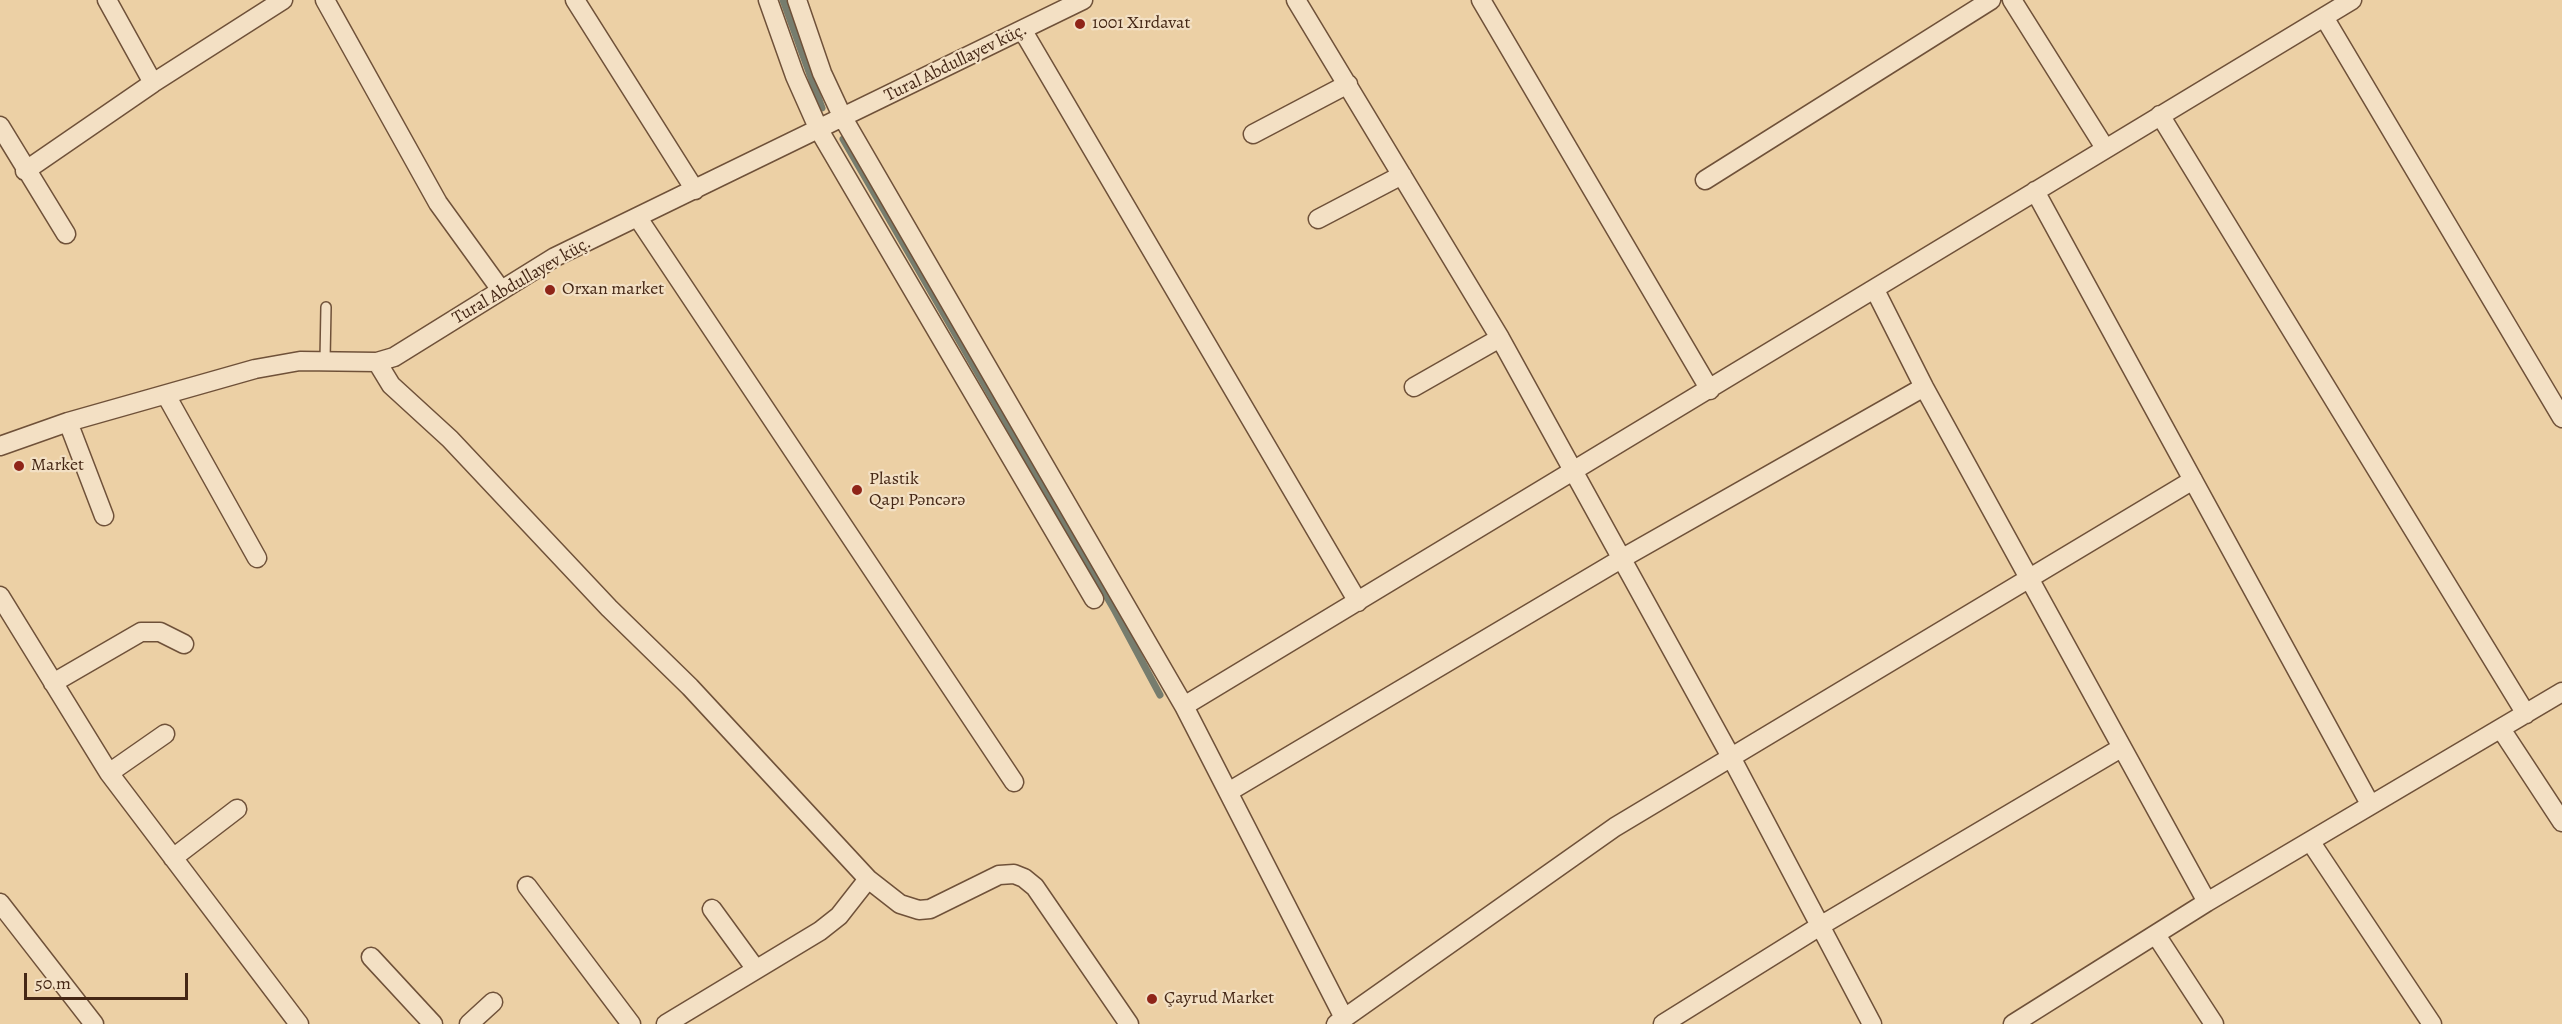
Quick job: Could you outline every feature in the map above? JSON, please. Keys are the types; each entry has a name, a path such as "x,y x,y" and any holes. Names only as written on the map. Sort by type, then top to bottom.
{"street":[{"path":"107,0 153,83"},
{"path":"25,171 153,83 283,0"},
{"path":"325,0 391,124 438,203 501,290"},
{"path":"575,0 695,190"},
{"path":"768,0 795,76 819,130 1094,599"},
{"path":"797,0 822,73 843,118 1184,706 1230,791 1340,1021 1615,827 2193,480"},
{"name":"Tural Abdullayev küç.","path":"0,446 68,422 280,363 325,360 377,362 412,347 555,257 1083,0"},
{"path":"1296,0 1500,338 1731,757 1872,1024"},
{"path":"1481,0 1710,390"},
{"path":"1705,180 1991,0"},
{"path":"2012,0 2105,148"},
{"path":"1184,706 1573,473 2352,0"},
{"path":"2324,17 2562,418"},
{"path":"1023,31 1358,602"},
{"path":"1253,134 1348,84"},
{"path":"2160,116 2526,714"},
{"path":"0,126 25,171 66,234"},
{"path":"1318,219 1402,174"},
{"path":"2035,191 2370,804"},
{"path":"638,218 1014,782"},
{"path":"1875,290 1924,387 2207,902"},
{"path":"1414,387 1500,338"},
{"path":"377,362 391,385 450,439 609,608 690,687 868,879 900,904 919,910 930,909 999,875 1014,874 1024,878 1035,887 1129,1024"},
{"path":"1230,791 1621,559 1924,387"},
{"path":"166,395 257,558"},
{"path":"68,422 104,516"},
{"path":"0,596 109,773 299,1024"},
{"path":"53,683 141,632 160,632 184,644"},
{"path":"2013,1024 2207,902 2562,692"},
{"path":"2501,729 2562,822"},
{"path":"109,773 165,734"},
{"path":"1663,1024 1820,926 2121,748"},
{"path":"173,858 237,809"},
{"path":"2310,841 2432,1024"},
{"path":"666,1024 755,968 820,931 839,916 868,879"},
{"path":"527,886 631,1024"},
{"path":"0,903 94,1024"},
{"path":"712,909 755,968"},
{"path":"2156,935 2214,1024"},
{"path":"371,957 433,1024"},
{"path":"469,1024 494,1002"}],"lane":[{"path":"325,360 326,307"}],"waterway":[{"path":"783,0 822,108"},
{"path":"843,139 1115,611 1160,695"}],"place":[{"name":"1001 Xırdavat","path":"1080,24"},
{"name":"Orxan market","path":"550,290"},
{"name":"Market","path":"19,466"},
{"name":"Plastik Qapı Pəncərə","path":"857,490"},
{"name":"Çayrud Market","path":"1152,999"}]}
